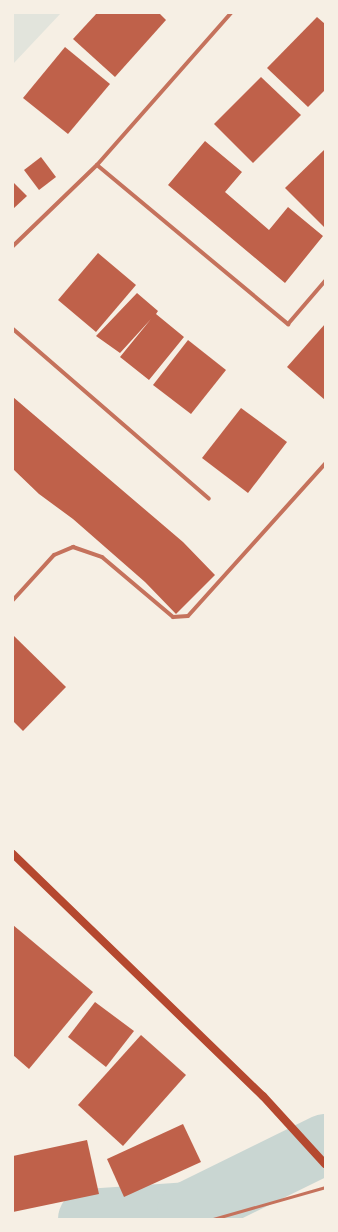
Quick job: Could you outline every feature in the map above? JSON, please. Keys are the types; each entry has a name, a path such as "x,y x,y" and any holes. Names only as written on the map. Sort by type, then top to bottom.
{"main road":[{"path":"14,858 263,1096 325,1164"}],"street":[{"path":"13,246 97,165 231,13"},
{"path":"97,165 288,324 325,281"},
{"path":"13,329 210,499"},
{"path":"13,600 54,556 73,547 102,557 172,617 188,616 325,464"}],"lane":[{"path":"213,1219 325,1187"}],"shaded area":[{"path":"13,13 61,13 13,64"}],"building":[{"path":"97,13 159,13 166,20 115,77 73,39"},
{"path":"317,17 325,24 325,90 308,107 267,68"},
{"path":"65,47 110,84 68,134 23,98"},
{"path":"261,77 301,115 253,163 214,124"},
{"path":"205,141 242,172 225,192 269,230 288,207 323,236 285,283 168,185"},
{"path":"325,149 325,228 285,188"},
{"path":"41,157 56,177 39,190 24,170"},
{"path":"13,182 27,196 13,209"},
{"path":"98,253 136,285 96,332 58,300"},
{"path":"137,293 158,311 156,314 184,337 149,380 120,357 151,319 120,353 96,336"},
{"path":"325,324 325,400 287,367"},
{"path":"188,340 226,370 191,414 153,385"},
{"path":"13,397 183,542 215,575 176,614 145,582 73,519 39,494 13,469"},
{"path":"241,408 287,442 248,493 202,458"},
{"path":"13,635 66,687 23,731 13,721"},
{"path":"13,925 93,992 29,1069 13,1055"},
{"path":"95,1002 134,1031 106,1067 68,1037"},
{"path":"141,1035 186,1075 123,1146 78,1105"},
{"path":"183,1124 201,1162 124,1197 107,1159"},
{"path":"87,1140 99,1194 13,1212 13,1156"}],"waterway":[{"path":"88,1219 187,1212 325,1144"}]}
